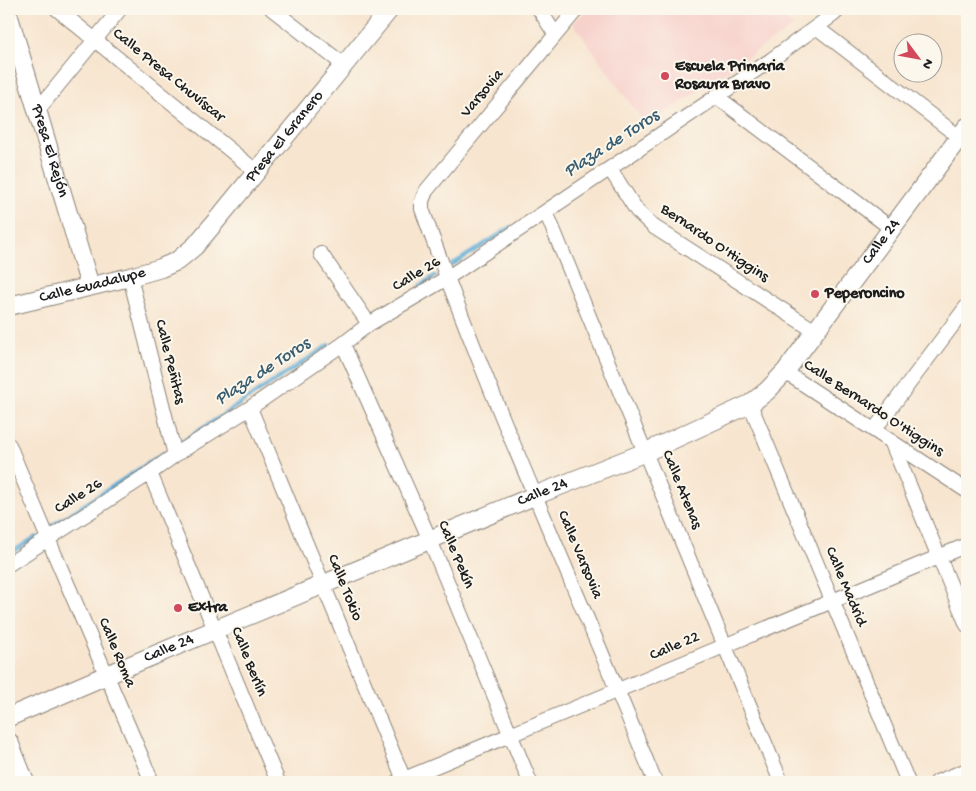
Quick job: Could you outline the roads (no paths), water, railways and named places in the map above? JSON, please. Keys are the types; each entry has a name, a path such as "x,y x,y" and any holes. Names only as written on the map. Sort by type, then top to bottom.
{"street":[{"name":"Calle Presa Chuvíscar","path":"56,9 257,172"},
{"path":"37,112 120,9"},
{"path":"272,9 344,65"},
{"name":"Presa El Granero","path":"177,261 195,246 390,9"},
{"path":"539,9 556,34"},
{"name":"Varsovia","path":"422,200 426,191 577,9"},
{"name":"Calle 26","path":"9,564 250,408 369,324 446,278 546,212 771,60 834,14 838,9"},
{"name":"Presa El Rejón","path":"9,17 90,286"},
{"path":"816,27 965,136"},
{"path":"716,96 892,229"},
{"name":"Calle 24","path":"9,717 534,496 646,452 750,404 767,391 785,372 892,229 965,136"},
{"name":"Bernardo O'Higgins","path":"610,169 637,210 654,226 815,331"},
{"name":"Calle Varsovia","path":"422,200 422,209 446,278 534,496 618,690 655,782"},
{"name":"Calle Atenas","path":"546,212 781,782"},
{"path":"321,254 369,324"},
{"name":"Calle Guadalupe","path":"9,306 130,277 177,261"},
{"name":"Calle Peñitas","path":"130,277 175,455"},
{"path":"874,430 967,306"},
{"name":"Calle Pekín","path":"343,344 430,540 530,782"},
{"name":"Calle Bernardo O'Higgins","path":"785,372 891,441 965,485"},
{"name":"Calle Madrid","path":"750,404 908,782"},
{"name":"Calle Tokio","path":"250,408 324,584 402,781"},
{"path":"891,441 967,625"},
{"name":"Calle Roma","path":"9,446 152,782"},
{"name":"Calle Berlín","path":"150,473 278,782"},
{"name":"Calle 22","path":"402,781 967,545"},
{"path":"9,742 25,782"},
{"path":"937,782 967,770"}],"waterway":[{"name":"Plaza de Toros","path":"452,265 511,227"},
{"name":"Plaza de Toros","path":"420,286 435,276"},
{"name":"Plaza de Toros","path":"182,442 329,345"},
{"name":"Plaza de Toros","path":"53,525 164,453"},
{"name":"Plaza de Toros","path":"9,554 36,537"}],"place":[{"name":"Escuela Primaria Rosaura Bravo","path":"665,76"},
{"name":"Peperoncino","path":"815,294"},
{"name":"Extra","path":"178,608"}]}
